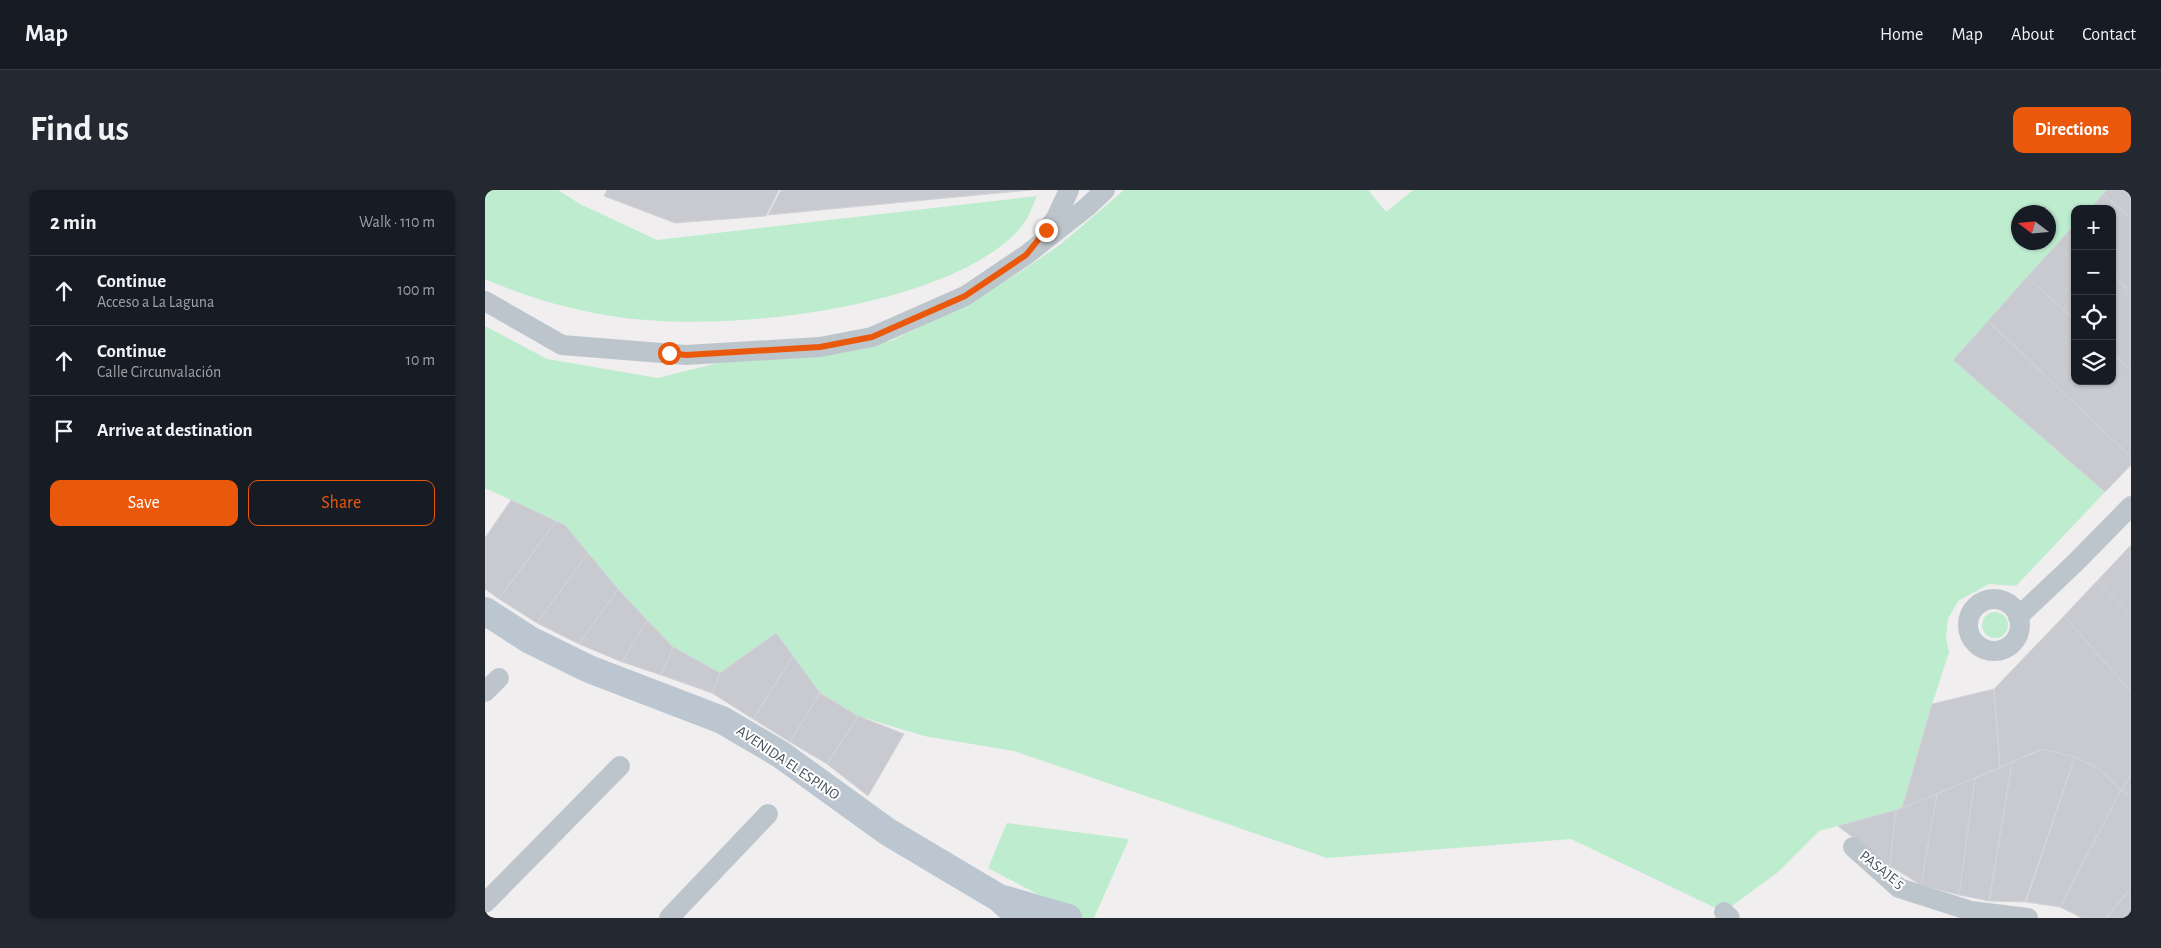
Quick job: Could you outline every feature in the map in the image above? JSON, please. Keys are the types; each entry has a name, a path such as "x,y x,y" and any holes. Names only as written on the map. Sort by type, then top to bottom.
{"main road":[{"name":"AVENIDA EL ESPINO","path":"485,611 530,640 589,668 722,720 780,754 888,832 999,898 1021,918"},
{"name":"AVENIDA EL ESPINO","path":"999,898 1068,918"}],"street":[{"path":"1026,255 1056,218 1069,190"},
{"path":"485,301 562,346 686,355 820,347 872,337 965,296 1026,255 1087,207 1105,190"},
{"path":"2018,617 2131,506"},
{"path":"485,692 499,678"},
{"path":"485,903 621,766"},
{"path":"669,918 768,814"},
{"name":"PASAJE 5","path":"1853,847 1899,888 1971,911 2028,918"}],"green space":[{"path":"485,190 558,190 580,204 657,240 1037,196 1021,228 1017,232 984,257 942,278 894,295 842,307 788,316 688,322 626,318 585,311 544,301 485,279"},
{"path":"1124,190 1368,190 1386,212 1413,190 2107,190 2094,205 2071,205 2071,229 2056,246 2056,205 2011,205 2011,250 2052,250 1953,360 2105,492 2016,586 1989,584 1958,601 1948,619 1946,639 1949,652 1902,808 1819,831 1778,872 1724,912 1571,839 1327,858 1014,751 924,736 858,716 820,693 776,634 720,673 673,647 618,589 565,525 485,488 485,326 547,359 658,378 758,353 891,341 975,300 1061,244"},
{"path":"1995,612 2004,616 2008,625 2004,634 1995,638 1986,634 1982,625 1986,616"},
{"path":"1007,823 1129,839 1094,918 1083,918 988,868"}],"building":[{"path":"607,190 779,190 766,216 675,223 604,196"},
{"path":"781,190 1031,190 768,215"},
{"path":"2107,190 2131,190 2131,218 2116,205 2103,194"},
{"path":"2103,194 2116,205 2093,205"},
{"path":"2116,205 2131,218 2131,292 2116,279"},
{"path":"2071,229 2071,238 2066,234"},
{"path":"2066,234 2071,238 2071,316 2027,277 2051,250 2056,250 2056,245"},
{"path":"2027,277 2071,316 2071,385 2116,385 2116,357 2131,370 2131,457 1988,321"},
{"path":"2116,279 2131,292 2131,370 2116,357"},
{"path":"1988,321 2131,457 2131,465 2105,492 1953,360"},
{"path":"511,500 556,521 499,599 485,589 485,538"},
{"path":"556,521 565,525 588,553 537,623 499,599"},
{"path":"2131,545 2131,615 2097,581"},
{"path":"588,553 618,589 579,644 537,623"},
{"path":"2097,581 2131,615 2131,692 2064,616"},
{"path":"618,589 647,620 622,662 579,644"},
{"path":"2064,616 2131,692 2131,775 2121,790 2098,768 2075,757 2042,749 2000,768 1994,689"},
{"path":"647,620 673,647 661,675 622,662"},
{"path":"776,633 793,656 753,719 712,693 720,673"},
{"path":"673,647 720,673 712,693 661,675"},
{"path":"793,656 820,693 790,742 753,719"},
{"path":"1994,689 2000,768 1902,808 1932,704"},
{"path":"820,693 858,716 827,764 790,742"},
{"path":"858,716 904,734 868,796 827,764"},
{"path":"2042,749 2075,757 2025,902 1989,901 2012,762"},
{"path":"2075,757 2098,768 2121,790 2060,907 2026,902"},
{"path":"2012,762 1989,901 1959,895 1975,778"},
{"path":"2131,775 2131,796 2121,790"},
{"path":"1975,778 1959,895 1921,885 1937,794"},
{"path":"2121,790 2131,796 2131,888 2106,918 2082,918 2060,907"},
{"path":"1937,794 1921,885 1890,866 1896,810"},
{"path":"1896,810 1890,866 1838,826"},
{"path":"2131,888 2131,918 2106,918"}],"route":[{"path":"669,353 686,355 820,347 872,337 965,296 1026,255 1046,230"}]}
